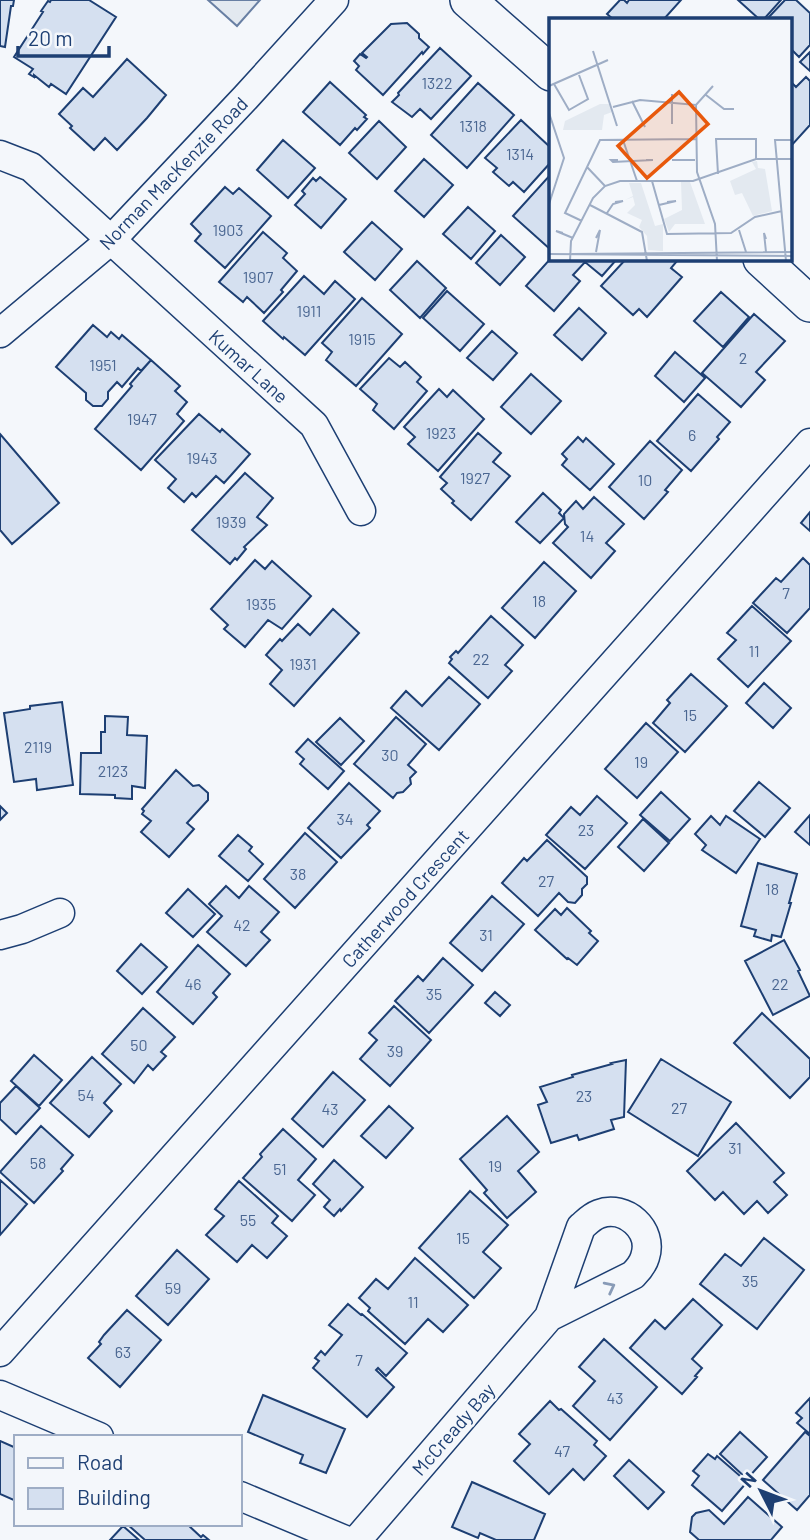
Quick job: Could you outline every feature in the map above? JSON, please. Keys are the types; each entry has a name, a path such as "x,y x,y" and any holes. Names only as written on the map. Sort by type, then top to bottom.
{"street":[{"name":"Norman MacKenzie Road","path":"0,333 111,240 334,0"},
{"path":"468,0 549,71"},
{"name":"Kumar Lane","path":"0,155 31,167 314,425 361,511"},
{"path":"763,261 810,304"},
{"name":"Catherwood Crescent","path":"0,1352 810,443"},
{"path":"0,935 60,913"},
{"name":"McCready Bay","path":"357,1540 549,1317"},
{"path":"0,1395 94,1435"},
{"path":"242,1497 345,1540"}],"shaded area":[{"path":"208,0 260,0 237,26"}],"building":[{"path":"0,0 14,0 5,47 0,46"},
{"path":"51,0 89,0 116,17 66,94 29,74 33,69 14,57 43,12 41,11"},
{"path":"620,0 627,3 629,0 681,0 665,18 612,18 607,14"},
{"path":"738,0 781,0 765,18 758,18"},
{"path":"785,0 796,0 810,13 810,45 799,57 792,50 792,18 768,18"},
{"path":"407,23 429,47 383,95 356,70 359,66 354,61 360,54 367,57 362,53 391,24"},
{"path":"440,48 471,76 431,119 420,109 412,117 392,102"},
{"path":"810,52 810,71 800,62"},
{"path":"127,59 166,95 117,150 105,138 94,150 59,114 83,88 93,97"},
{"path":"806,77 810,81 810,125 792,145 792,85 796,87"},
{"path":"330,82 366,115 364,117 367,119 340,145 303,112"},
{"path":"478,83 514,115 467,168 431,135"},
{"path":"521,120 549,146 549,164 524,192 513,182 509,186 493,172 497,168 485,158"},
{"path":"379,121 406,147 377,179 349,153"},
{"path":"283,140 315,168 288,198 257,170"},
{"path":"424,159 453,185 424,217 395,191"},
{"path":"549,176 549,248 513,216"},
{"path":"320,177 346,199 321,228 295,205 305,194 302,191 313,178 316,181"},
{"path":"225,187 233,194 239,188 271,216 225,268 195,241 201,234 191,224"},
{"path":"468,207 495,231 471,259 443,234"},
{"path":"372,222 402,249 375,280 344,252"},
{"path":"263,232 287,253 283,258 297,271 264,313 247,297 243,302 219,282"},
{"path":"501,235 525,257 500,285 476,263"},
{"path":"549,260 615,261 602,276 585,262 573,275 580,281 554,311 526,286"},
{"path":"417,261 446,288 420,318 390,290"},
{"path":"624,261 677,261 671,268 682,277 647,317 639,309 633,315 601,286"},
{"path":"304,276 324,294 335,281 355,299 305,355 263,321"},
{"path":"447,291 484,324 460,351 423,318"},
{"path":"721,292 749,317 723,347 694,321"},
{"path":"362,298 402,334 356,386 326,360 332,352 322,343"},
{"path":"579,308 606,333 582,360 554,335"},
{"path":"754,314 785,341 756,372 765,380 741,407 702,373"},
{"path":"93,325 107,337 111,332 119,339 122,335 151,360 141,371 138,368 122,387 117,382 108,392 108,399 102,406 93,406 86,400 86,393 56,367"},
{"path":"492,331 517,353 493,380 467,358"},
{"path":"675,352 705,378 684,402 655,376"},
{"path":"389,358 400,367 405,362 421,377 417,382 427,391 394,429 373,410 377,404 360,389"},
{"path":"151,360 180,386 175,391 187,402 177,414 184,421 141,470 95,429"},
{"path":"531,374 561,401 531,434 501,407"},
{"path":"439,389 447,397 453,390 484,419 438,471 408,444 415,437 404,427"},
{"path":"698,394 730,422 691,471 657,441"},
{"path":"199,414 220,432 222,429 250,454 224,483 216,476 196,497 192,493 184,502 168,488 176,479 155,460"},
{"path":"478,433 501,453 493,462 510,476 471,520 441,489 447,483 440,477"},
{"path":"0,434 59,503 12,544 0,530"},
{"path":"578,437 583,442 586,438 614,464 590,490 562,465 567,459 562,454"},
{"path":"650,441 682,470 665,490 668,492 644,519 609,487"},
{"path":"245,473 273,498 257,517 267,525 244,547 246,549 237,560 235,558 230,564 192,530"},
{"path":"543,493 561,510 559,513 564,518 540,543 516,522"},
{"path":"594,497 624,524 606,543 615,551 591,578 553,543 568,527 564,514 576,501 583,509"},
{"path":"810,512 810,531 801,523"},
{"path":"803,558 810,565 810,608 787,633 753,603 776,578 781,582"},
{"path":"255,560 265,569 272,561 311,596 282,629 268,620 245,647 224,629 228,625 211,609"},
{"path":"544,562 576,591 535,638 502,608"},
{"path":"752,606 791,641 748,687 718,659 736,640 727,633"},
{"path":"333,609 359,633 294,706 270,684 282,670 266,655 298,624 310,635"},
{"path":"491,616 523,645 505,665 512,671 488,698 449,663 452,659 450,657 456,651 458,653"},
{"path":"691,674 727,706 685,752 653,723 670,703 667,700"},
{"path":"449,677 480,704 439,750 391,708 406,691 422,706"},
{"path":"764,683 791,708 773,728 746,703"},
{"path":"62,702 73,785 37,790 36,779 14,782 4,713"},
{"path":"105,716 128,717 127,735 147,736 145,788 132,786 132,799 115,798 115,795 80,794 81,753 101,753 101,732 105,732"},
{"path":"396,717 426,744 408,765 416,772 410,778 411,784 393,798 354,764"},
{"path":"340,718 364,741 341,765 316,742"},
{"path":"646,723 678,752 637,798 605,769"},
{"path":"308,739 344,771 328,789 300,764 304,759 296,752"},
{"path":"176,770 193,786 199,785 208,793 208,800 187,823 194,829 169,857 141,832 151,821 142,814 142,809"},
{"path":"759,782 790,808 765,837 734,811"},
{"path":"349,783 380,811 367,825 370,828 341,858 308,828"},
{"path":"661,792 690,819 670,841 640,815"},
{"path":"597,796 627,823 585,869 546,835 571,807 580,815"},
{"path":"0,806 7,813 0,820"},
{"path":"810,815 810,845 795,832"},
{"path":"711,816 720,825 726,816 760,839 736,873 702,850 706,845 695,834"},
{"path":"643,819 669,843 644,871 618,847"},
{"path":"305,833 337,862 295,908 264,879"},
{"path":"238,835 252,847 249,851 263,864 248,881 219,856"},
{"path":"547,840 587,877 587,884 575,903 568,902 559,893 538,916 502,883 524,858 527,861"},
{"path":"758,863 797,874 781,937 772,935 771,941 754,936 756,930 741,926"},
{"path":"226,886 239,898 249,886 279,912 261,932 270,940 246,966 207,932 222,916 209,904"},
{"path":"188,889 215,914 193,937 166,913"},
{"path":"492,896 524,924 482,971 450,943"},
{"path":"567,908 598,941 577,965 535,930 555,909 561,915"},
{"path":"784,940 810,996 773,1015 745,961"},
{"path":"141,944 167,967 142,994 117,971"},
{"path":"198,945 230,974 213,993 217,997 193,1024 157,992"},
{"path":"443,958 473,985 429,1033 395,1001 418,976 423,981"},
{"path":"495,992 510,1005 500,1016 485,1003"},
{"path":"394,1006 431,1040 390,1086 360,1059 377,1040 369,1033"},
{"path":"143,1008 175,1037 161,1052 166,1056 153,1070 148,1065 134,1083 102,1054"},
{"path":"762,1013 810,1059 810,1077 790,1098 734,1043"},
{"path":"34,1055 62,1080 39,1106 11,1081"},
{"path":"92,1057 121,1084 104,1103 112,1111 89,1137 50,1103"},
{"path":"661,1059 731,1102 698,1156 628,1112"},
{"path":"626,1060 624,1117 611,1120 614,1129 579,1140 577,1135 551,1143 538,1105 547,1102 540,1087"},
{"path":"333,1072 365,1100 323,1147 292,1119"},
{"path":"16,1086 40,1108 16,1134 0,1119 0,1103"},
{"path":"389,1106 413,1128 386,1158 361,1136"},
{"path":"507,1116 539,1152 518,1171 536,1192 507,1218 484,1193 487,1190 460,1159"},
{"path":"736,1123 784,1173 774,1182 787,1195 768,1213 757,1201 744,1214 723,1192 715,1200 687,1171"},
{"path":"41,1126 73,1155 61,1169 63,1171 34,1203 0,1172"},
{"path":"283,1129 316,1159 298,1180 315,1195 292,1221 243,1178"},
{"path":"334,1160 363,1187 334,1216 324,1207 330,1200 313,1184"},
{"path":"0,1180 27,1204 0,1235"},
{"path":"239,1181 278,1216 272,1223 287,1236 267,1258 252,1245 237,1262 206,1235 224,1216 215,1209"},
{"path":"470,1191 508,1225 483,1252 501,1268 474,1298 419,1248"},
{"path":"764,1238 804,1270 757,1329 700,1284 725,1254 741,1266"},
{"path":"177,1250 209,1279 168,1325 136,1296"},
{"path":"415,1258 468,1305 443,1332 428,1319 405,1344 368,1311 370,1308 359,1298 376,1279 388,1289"},
{"path":"693,1299 722,1325 692,1359 702,1368 682,1394 630,1348 655,1320 665,1329"},
{"path":"348,1304 407,1353 386,1376 378,1368 376,1370 394,1387 367,1417 313,1368 319,1361 315,1358 321,1351 325,1355 342,1335 329,1325"},
{"path":"127,1310 161,1340 120,1387 88,1358"},
{"path":"604,1339 657,1387 610,1440 573,1406 595,1381 579,1367"},
{"path":"263,1395 345,1429 326,1473 300,1463 303,1455 248,1432"},
{"path":"810,1398 810,1434 797,1423 802,1418 796,1413"},
{"path":"550,1401 597,1441 594,1445 606,1456 584,1480 573,1469 549,1494 514,1461 530,1444 519,1434"},
{"path":"740,1432 767,1457 747,1479 720,1454"},
{"path":"805,1432 810,1436 810,1495 797,1510 763,1480"},
{"path":"0,1441 14,1447 14,1500 0,1494"},
{"path":"708,1454 715,1459 717,1456 747,1482 722,1511 692,1485 699,1476 693,1471"},
{"path":"629,1460 664,1492 648,1509 614,1476"},
{"path":"472,1482 545,1514 534,1540 496,1540 480,1533 478,1538 452,1527"},
{"path":"748,1497 782,1527 771,1540 699,1540 690,1532 692,1517 696,1513 709,1510 724,1524"},
{"path":"123,1526 139,1540 110,1540"},
{"path":"129,1526 189,1526 201,1537 203,1535 209,1540 145,1540"}]}
